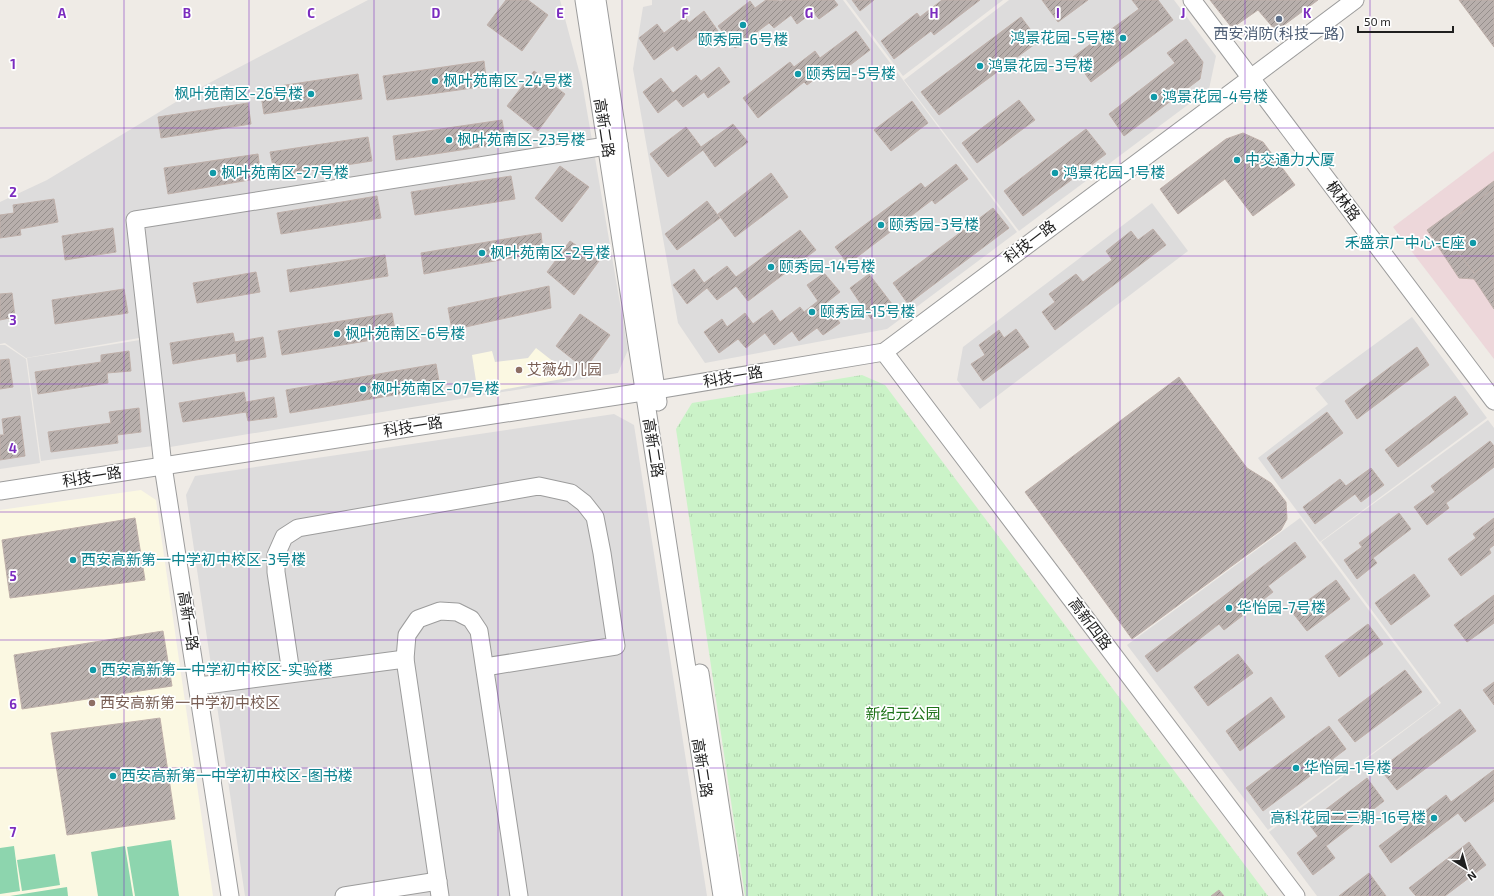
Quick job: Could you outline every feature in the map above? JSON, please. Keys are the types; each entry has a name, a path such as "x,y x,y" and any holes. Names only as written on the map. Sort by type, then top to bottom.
{"street":[{"name":"高新二路","path":"584,0 613,145"},
{"name":"高新二路","path":"597,0 613,145 650,391 722,896"},
{"name":"枫林路","path":"1192,0 1494,401"},
{"name":"科技一路","path":"0,491 650,391 884,352 1355,0"},
{"name":"高新一路","path":"230,896 199,686 163,466 135,220 613,145"},
{"name":"高新四路","path":"884,352 1296,896"},
{"name":"高新二路","path":"650,391 734,896"},
{"path":"291,673 276,572 276,555 284,537 298,528 539,486 571,494 584,503 595,518 602,553 616,646 485,667"},
{"path":"344,896 439,888 405,659 407,635 418,619 440,611 457,612 471,619 479,631 519,896"},
{"path":"199,686 405,659"}],"shaded area":[{"path":"368,0 560,0 582,82 628,350 618,373 170,447 156,335 26,358 5,343 0,344 0,202 47,180 194,91"},
{"path":"652,0 843,0 1017,232 887,329 705,363 678,323 633,69 643,7 652,5"},
{"path":"846,0 1003,0 903,76"},
{"path":"1009,0 1174,0 1216,56 1209,89 1019,231 904,80"},
{"path":"1494,151 1494,359 1393,227"},
{"path":"1152,203 1188,251 980,409 957,380 963,347"},
{"path":"1412,317 1487,418 1320,542 1258,458 1328,404 1315,388"},
{"path":"140,340 153,446 41,461 27,358"},
{"path":"0,345 5,345 26,359 40,463 0,469"},
{"name":"艾薇幼儿园","path":"536,348 573,377 478,394 472,355 492,351 495,362 528,358"},
{"path":"614,414 634,425 707,896 245,896 186,495 195,476"},
{"path":"1488,420 1494,428 1494,896 1317,896 1269,832 1441,703 1321,542"},
{"name":"西安高新第一中学初中校区","path":"141,490 156,500 213,896 0,896 0,510"},
{"path":"1300,518 1439,704 1268,830 1127,645"}],"green space":[{"name":"新纪元公园","path":"862,375 885,385 1268,896 745,896 676,429 692,403"},
{"path":"171,840 179,896 135,896 127,847"},
{"path":"14,846 20,891 0,894 0,848"},
{"path":"125,846 133,896 98,896 91,852"},
{"path":"55,854 60,885 22,891 17,860"},
{"path":"67,887 68,896 10,896"}],"building":[{"path":"506,0 528,0 548,15 522,51 487,25"},
{"name":"颐秀园-6号楼","path":"766,0 834,0 838,5 819,19 813,12 797,24 791,15 774,28 769,23 735,48 718,26 750,1 755,8"},
{"path":"852,0 874,0 860,11"},
{"path":"942,0 980,0 934,35 931,31 894,59 881,41 917,13 920,17"},
{"path":"1042,0 1088,0 1058,22"},
{"name":"鸿景花园-5号楼","path":"1132,0 1158,0 1173,20 1091,82 1073,57 1139,9"},
{"name":"西安消防(科技一路)","path":"1210,0 1318,0 1276,31 1258,10 1232,28"},
{"path":"1459,0 1494,0 1494,47"},
{"path":"704,11 718,31 701,43 696,37 677,51 673,46 654,60 639,38 657,24 664,33 685,17 689,23"},
{"name":"鸿景花园-3号楼","path":"1021,17 1039,41 939,115 921,92"},
{"name":"颐秀园-5号楼","path":"856,31 870,50 833,78 827,70 807,85 804,82 758,118 743,98 790,62 794,67 815,51 820,58"},
{"name":"鸿景花园-4号楼","path":"1186,39 1203,62 1200,79 1124,136 1109,114 1175,63 1167,53"},
{"name":"枫叶苑南区-24号楼","path":"484,61 487,86 387,100 383,76"},
{"path":"719,67 730,82 708,98 704,92 683,107 676,99 658,113 643,92 661,78 673,93 696,75 701,81"},
{"path":"534,71 565,94 538,131 507,106"},
{"name":"枫叶苑南区-26号楼","path":"358,74 362,99 264,114 260,89"},
{"path":"1019,100 1035,120 977,163 962,143"},
{"path":"912,101 928,123 891,151 874,130"},
{"path":"248,103 251,124 161,138 158,117"},
{"name":"枫叶苑南区-23号楼","path":"502,120 506,143 396,160 393,136"},
{"path":"733,124 748,142 715,167 703,150 668,177 650,154 686,127 701,147"},
{"name":"鸿景花园-1号楼","path":"1086,129 1106,154 1023,216 1004,191"},
{"name":"中交通力大厦","path":"1243,133 1263,142 1295,185 1253,216 1225,179 1178,214 1160,189 1226,139"},
{"path":"368,137 372,161 275,176 270,152"},
{"name":"枫叶苑南区-27号楼","path":"258,154 261,178 168,194 164,168"},
{"name":"颐秀园-3号楼","path":"956,164 968,179 935,204 932,200 848,264 835,247 921,183 925,188"},
{"path":"560,166 589,187 562,222 535,198"},
{"path":"771,173 788,197 735,237 718,214"},
{"path":"511,176 515,199 415,215 411,192"},
{"path":"1494,181 1494,309 1474,279 1459,278 1427,230"},
{"name":"禾盛京广中心-E座","path":"1494,188 1494,258 1474,273 1440,229"},
{"path":"377,196 381,218 281,234 277,213"},
{"path":"54,199 58,222 20,229 21,235 0,238 0,215 14,213 13,205"},
{"path":"707,201 720,218 677,250 665,234"},
{"path":"993,208 1009,228 908,304 893,283"},
{"path":"113,228 116,252 65,260 62,236"},
{"path":"1153,229 1166,245 1055,330 1042,312 1055,302 1049,294 1076,274 1083,282 1112,260 1106,251 1131,231 1138,240"},
{"name":"颐秀园-14号楼","path":"800,230 816,250 748,301 736,286 717,300 707,288 687,304 673,285 694,269 704,283 727,266 736,277"},
{"name":"枫叶苑南区-2号楼","path":"541,233 543,252 424,274 421,253"},
{"path":"570,241 599,261 574,295 547,272"},
{"path":"385,255 388,276 290,292 287,270"},
{"path":"256,272 260,292 197,303 193,283"},
{"name":"颐秀园-15号楼","path":"824,273 840,292 826,303 840,323 823,335 817,328 799,341 792,331 774,345 765,333 746,348 738,339 719,353 704,332 722,319 727,327 745,313 753,324 772,310 780,322 800,307 804,312 818,301 807,285"},
{"path":"869,274 892,304 871,319 850,288"},
{"path":"549,286 551,308 452,330 448,308"},
{"path":"124,289 128,313 55,324 52,300"},
{"path":"12,293 15,317 0,320 0,294"},
{"name":"枫叶苑南区-6号楼","path":"392,313 396,336 282,355 278,331"},
{"path":"580,314 610,335 585,369 556,346"},
{"path":"1016,329 1029,347 983,381 971,364 985,355 979,345 999,330 1004,338"},
{"path":"233,333 235,342 263,337 266,357 237,362 236,353 173,364 170,343"},
{"path":"1417,347 1429,365 1357,419 1345,401"},
{"path":"129,351 131,371 107,373 108,383 38,394 35,372 101,362 101,355"},
{"path":"9,359 13,387 0,389 0,360"},
{"name":"枫叶苑南区-07号楼","path":"436,364 440,387 290,413 286,390"},
{"path":"1179,377 1247,468 1271,483 1286,502 1287,519 1281,530 1132,639 1025,492"},
{"path":"244,392 246,402 274,397 277,417 248,421 246,412 183,422 179,403"},
{"path":"1455,396 1468,414 1398,467 1385,450"},
{"path":"139,408 141,432 117,435 118,443 51,452 48,432 111,423 109,412"},
{"path":"1327,412 1343,433 1282,479 1267,458"},
{"path":"20,416 25,456 0,460 0,435 4,435 2,419"},
{"path":"1490,441 1494,446 1494,467 1446,503 1449,508 1427,525 1414,507 1435,492 1431,486"},
{"path":"1371,468 1384,485 1361,502 1355,494 1315,524 1303,507 1340,479 1346,486"},
{"path":"1399,513 1411,529 1373,558 1377,563 1357,579 1344,560 1362,547 1359,543"},
{"name":"西安高新第一中学初中校区-3号楼","path":"135,518 145,580 10,598 2,540"},
{"path":"1494,518 1494,545 1489,549 1491,553 1461,576 1448,559 1476,538 1473,534"},
{"name":"华怡园-7号楼","path":"1295,542 1306,557 1268,586 1273,592 1224,630 1219,624 1157,672 1145,656"},
{"path":"1414,574 1430,596 1391,625 1375,603"},
{"path":"1336,580 1350,599 1307,631 1292,612"},
{"path":"1494,595 1494,623 1467,642 1454,625"},
{"path":"1368,624 1383,644 1339,677 1325,656"},
{"name":"西安高新第一中学初中校区-实验楼","path":"163,631 172,686 22,709 14,655"},
{"path":"1238,654 1253,673 1208,706 1194,687"},
{"path":"1405,670 1422,692 1355,742 1338,720"},
{"path":"1494,682 1494,705 1483,690"},
{"path":"1271,697 1285,717 1240,751 1226,731"},
{"path":"1460,709 1476,731 1397,790 1380,769"},
{"name":"西安高新第一中学初中校区-图书楼","path":"160,718 175,819 67,835 51,733"},
{"name":"华怡园-1号楼","path":"1329,726 1346,749 1263,811 1246,788"},
{"name":"高科花园二三期-16号楼","path":"1494,770 1494,801 1465,822 1458,813 1391,863 1379,846 1446,795 1451,802"},
{"path":"1367,778 1384,801 1326,846 1335,858 1313,875 1297,853 1318,836 1308,823"},
{"path":"1469,842 1486,865 1445,896 1416,896 1409,888"},
{"path":"1369,873 1386,896 1339,896"},
{"path":"1219,890 1224,896 1211,896"}],"place":[{"name":"西安消防(科技一路)","path":"1279,19"},
{"name":"颐秀园-6号楼","path":"743,25"},
{"name":"鸿景花园-5号楼","path":"1123,38"},
{"name":"鸿景花园-3号楼","path":"980,66"},
{"name":"颐秀园-5号楼","path":"798,74"},
{"name":"枫叶苑南区-24号楼","path":"435,81"},
{"name":"枫叶苑南区-26号楼","path":"311,94"},
{"name":"鸿景花园-4号楼","path":"1154,97"},
{"name":"枫叶苑南区-23号楼","path":"449,140"},
{"name":"中交通力大厦","path":"1237,160"},
{"name":"枫叶苑南区-27号楼","path":"213,173"},
{"name":"鸿景花园-1号楼","path":"1055,173"},
{"name":"颐秀园-3号楼","path":"881,225"},
{"name":"禾盛京广中心-E座","path":"1473,243"},
{"name":"枫叶苑南区-2号楼","path":"482,253"},
{"name":"颐秀园-14号楼","path":"771,267"},
{"name":"颐秀园-15号楼","path":"812,312"},
{"name":"枫叶苑南区-6号楼","path":"337,334"},
{"name":"艾薇幼儿园","path":"519,370"},
{"name":"枫叶苑南区-07号楼","path":"363,389"},
{"name":"西安高新第一中学初中校区-3号楼","path":"73,560"},
{"name":"华怡园-7号楼","path":"1229,608"},
{"name":"西安高新第一中学初中校区-实验楼","path":"93,670"},
{"name":"西安高新第一中学初中校区","path":"92,703"},
{"name":"华怡园-1号楼","path":"1296,768"},
{"name":"西安高新第一中学初中校区-图书楼","path":"113,776"},
{"name":"高科花园二三期-16号楼","path":"1434,818"}]}
